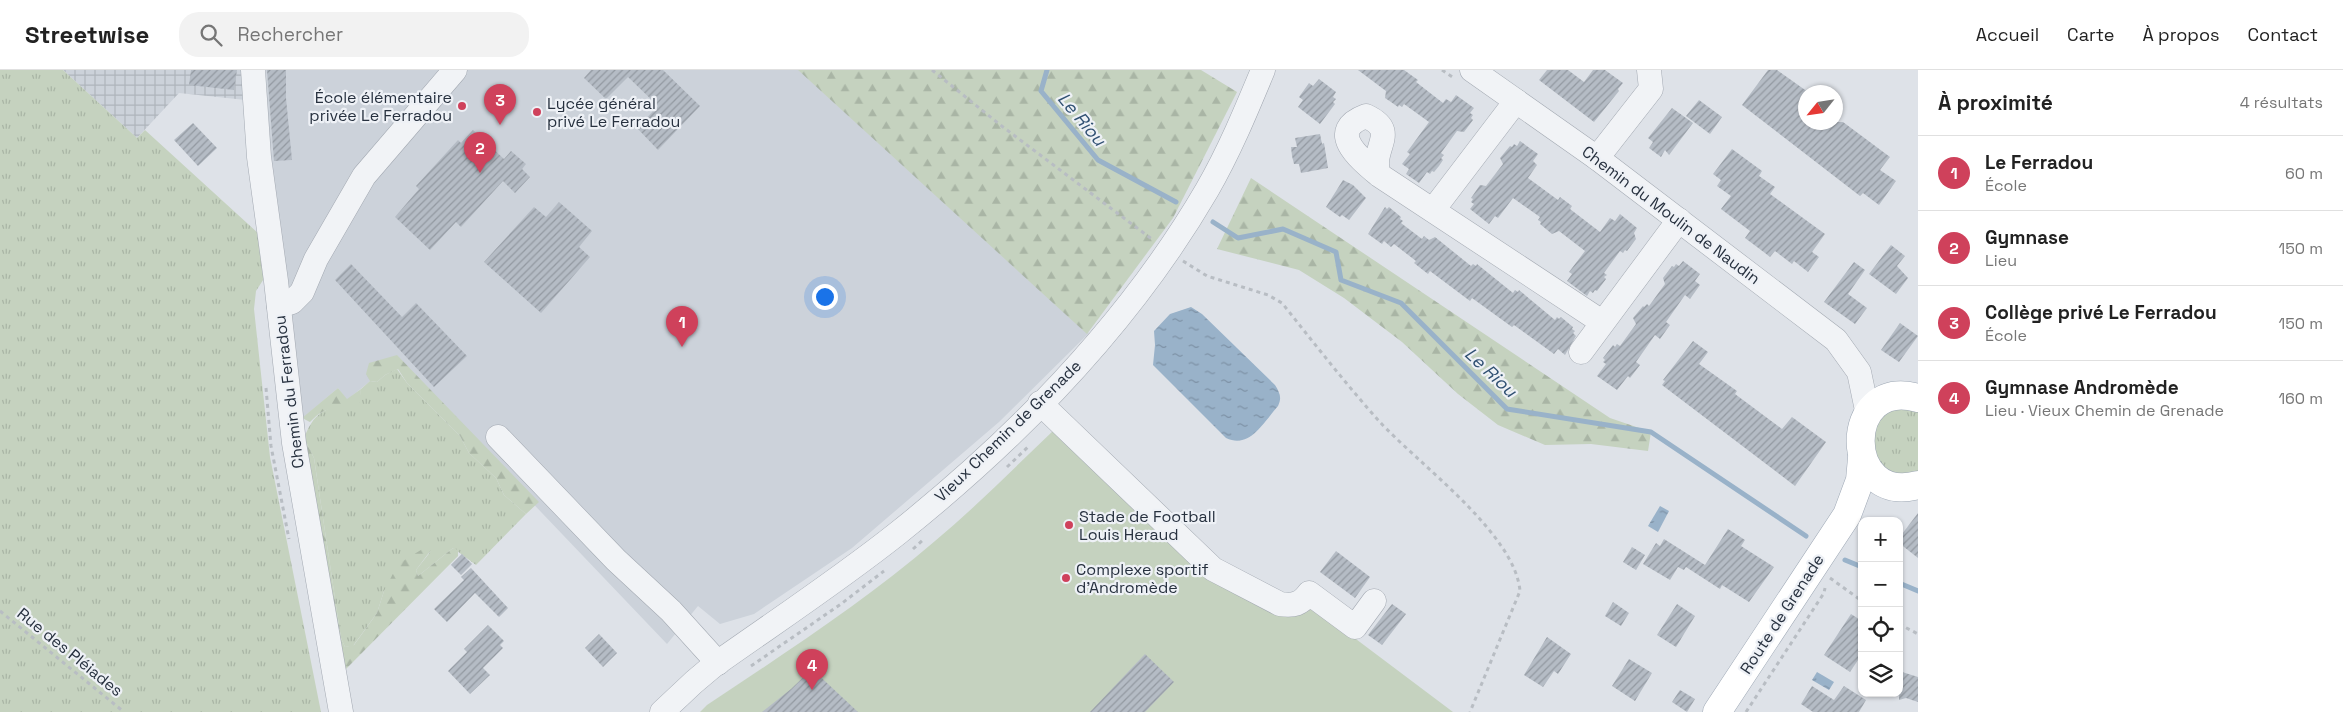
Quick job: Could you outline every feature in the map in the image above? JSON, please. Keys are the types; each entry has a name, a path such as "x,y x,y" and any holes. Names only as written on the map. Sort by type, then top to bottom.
{"main road":[{"path":"1847,515 1860,480 1862,458 1859,446 1860,433 1868,415 1881,402 1912,395"},
{"path":"1862,458 1874,475 1905,485"},
{"path":"1847,515 1863,500 1879,490 1905,485"},
{"name":"Route de Grenade","path":"1717,712 1847,515"}],"street":[{"name":"Chemin du Ferradou","path":"252,70 259,157 279,306 294,443 341,712"},
{"path":"279,306 292,302 302,292 316,259 364,176 455,70"},
{"name":"Vieux Chemin de Grenade","path":"670,709 694,682 718,663 897,533 964,477 1040,403 1126,310 1169,251 1212,179 1244,116 1263,70"},
{"name":"Chemin du Moulin de Naudin","path":"1472,70 1597,158 1836,340 1859,372 1868,415"},
{"path":"1597,158 1651,89 1649,70"},
{"path":"1432,210 1516,101"},
{"path":"1379,175 1602,322"},
{"path":"1581,352 1679,220"},
{"name":"Chemin du Moulin de Naudin","path":"1859,372 1912,395"},
{"path":"1040,403 1213,569 1280,604 1291,606 1300,604 1309,593 1355,627 1374,601"},
{"path":"498,437 616,560 671,611 718,663"}],"path":[{"path":"932,70 1003,127 1161,246"},
{"path":"1179,258 1207,276 1268,295 1282,303 1378,420 1475,514 1506,552 1519,583 1520,591 1470,712"},
{"path":"1746,712 1824,593 1826,575 1858,598"},
{"name":"Rue des Pléiades","path":"0,611 124,712"},
{"path":"1903,626 1918,634"}],"shaded area":[{"path":"63,70 244,70 246,100 179,93 137,138"},
{"path":"266,70 799,70 1089,333 999,422 852,548 754,614 720,624 698,606 667,644 396,360 347,400 338,388 298,422 269,168"}],"green space":[{"path":"0,70 63,70 137,138 145,130 259,234 265,277 256,291 254,309 270,457 321,712 0,712"},
{"path":"798,70 1201,70 1237,92 1173,218 1087,334"},
{"path":"1251,178 1610,418 1651,432 1648,451 1591,444 1545,445 1498,425 1458,394 1402,342 1344,298 1299,270 1217,249"},
{"path":"397,355 539,502 526,514 504,495 496,478 469,453 460,436 407,383 398,369 385,375 377,382 370,381 366,374 369,363"},
{"path":"397,369 407,383 460,436 469,453 496,478 504,495 526,514 476,565 453,548 418,576 416,570 431,551 384,591 377,613 353,646 345,647 341,638 314,458 304,438 319,414 331,408 359,402 361,389 370,381 377,382 385,375"},
{"path":"338,388 347,399 361,389 360,402 345,411 334,409 326,411 310,422 302,418"},
{"path":"1890,410 1918,410 1918,472 1901,474 1894,472 1883,467 1875,458 1873,447 1874,425"},
{"name":"Complexe sportif d'Andromède","path":"1054,430 1219,564 1269,592 1304,600 1453,712 700,712 707,705 852,606 908,563 966,514"},
{"path":"304,438 314,458 341,638 345,647 354,645 377,613 384,591 398,564 429,545 431,550 416,570 418,576 453,548 458,550 458,556 346,669 342,667"}],"water":[{"path":"1191,307 1202,314 1275,385 1280,396 1278,406 1261,426 1249,437 1242,440 1226,438 1153,365 1154,331 1170,314"},
{"path":"1660,506 1669,511 1658,532 1648,526"},
{"path":"1817,672 1834,682 1829,690 1812,680"}],"building":[{"path":"191,70 237,70 234,90 189,85"},
{"path":"267,70 286,70 286,98 292,160 274,161"},
{"path":"591,70 663,70 700,106 658,150 637,128 658,106 628,77 606,99 584,78"},
{"path":"1358,70 1404,70 1443,103 1446,99 1451,102 1456,95 1474,108 1470,113 1473,115 1471,118 1473,120 1464,132 1457,131 1441,153 1444,155 1439,166 1430,174 1427,172 1419,183 1406,174 1409,169 1402,164 1410,154 1407,152 1429,122 1404,104 1402,107 1399,105 1398,107 1385,98 1386,91"},
{"path":"1547,70 1568,70 1584,82 1593,70 1605,70 1623,83 1618,89 1619,91 1594,122 1539,80"},
{"path":"1768,70 1777,70 1798,85 1798,130 1843,130 1843,122 1890,157 1880,170 1896,181 1879,205 1863,193 1860,196 1742,105"},
{"path":"1319,79 1336,92 1333,97 1336,99 1333,102 1335,104 1320,124 1298,107 1303,100 1299,97 1309,83 1313,86"},
{"path":"1699,100 1722,117 1710,134 1686,116"},
{"path":"1672,108 1693,123 1669,155 1665,150 1661,157 1649,148 1653,142 1648,138"},
{"path":"193,123 217,148 198,166 174,140"},
{"path":"473,130 504,159 511,151 526,164 522,169 530,177 515,193 503,181 461,227 456,222 430,250 395,217 419,189 416,186 458,140 461,143"},
{"path":"1320,134 1322,144 1324,143 1328,168 1301,173 1299,164 1294,164 1292,156 1291,147 1297,147 1295,138"},
{"path":"1520,141 1538,154 1533,161 1537,165 1528,178 1558,200 1560,197 1572,206 1570,209 1600,232 1610,218 1615,221 1620,214 1637,228 1634,233 1636,239 1627,251 1625,250 1623,253 1620,251 1604,273 1607,275 1604,277 1606,279 1597,291 1595,290 1593,293 1590,291 1587,296 1567,281 1572,274 1569,272 1585,251 1559,231 1552,234 1540,224 1541,222 1538,220 1540,217 1513,198 1498,218 1495,216 1489,224 1470,209 1474,204 1471,202 1473,199 1471,198 1480,185 1486,186 1503,164 1500,158 1510,146 1512,147 1514,144 1517,146"},
{"path":"1732,149 1762,171 1759,176 1775,187 1770,194 1825,234 1812,252 1819,257 1808,272 1794,261 1792,264 1775,251 1770,257 1745,238 1750,231 1721,209 1731,196 1717,186 1721,180 1713,174"},
{"path":"1343,180 1353,185 1366,198 1349,220 1342,215 1340,217 1326,207"},
{"path":"559,202 592,231 579,247 590,257 541,313 484,262 534,207 546,217"},
{"path":"1385,207 1387,209 1389,207 1401,217 1400,219 1403,221 1401,223 1422,239 1424,236 1429,240 1435,237 1471,266 1473,264 1476,266 1477,264 1513,293 1515,290 1518,292 1519,290 1555,320 1557,317 1559,319 1561,317 1573,327 1572,329 1575,331 1573,333 1576,336 1565,355 1558,349 1554,354 1472,298 1470,301 1430,271 1428,274 1414,263 1416,261 1394,244 1391,247 1384,241 1382,244 1368,234"},
{"path":"1891,245 1905,256 1897,266 1908,278 1896,294 1869,274"},
{"path":"1683,261 1700,274 1695,281 1700,285 1690,299 1685,295 1666,322 1670,325 1660,339 1655,335 1636,362 1640,365 1617,390 1597,376 1606,364 1603,362 1605,360 1603,358 1613,345 1615,347 1617,344 1620,346 1636,324 1633,318 1643,306 1647,304 1649,306 1665,284 1663,278 1672,266 1674,267 1676,264 1679,266"},
{"path":"1854,262 1865,270 1848,294 1867,308 1855,324 1824,302"},
{"path":"351,264 402,317 416,303 467,356 434,387 335,280"},
{"path":"1900,323 1918,336 1899,362 1881,350"},
{"path":"1693,341 1708,352 1699,364 1737,391 1735,394 1782,429 1792,417 1826,442 1795,486 1662,385 1665,381 1663,380"},
{"path":"1918,513 1918,558 1903,546 1903,533"},
{"path":"1728,529 1745,540 1741,546 1774,567 1749,602 1722,585 1720,589 1686,567 1684,570 1678,567 1670,580 1643,564 1656,543 1660,546 1664,539 1705,565"},
{"path":"1632,547 1645,555 1636,570 1623,562"},
{"path":"1336,551 1370,577 1355,598 1320,572"},
{"path":"462,554 472,564 461,575 451,565"},
{"path":"471,568 508,608 499,617 475,593 447,622 434,609 464,580 461,577"},
{"path":"1613,602 1629,613 1621,626 1605,616"},
{"path":"1392,604 1406,614 1382,645 1368,635"},
{"path":"1677,604 1695,616 1676,647 1657,635"},
{"path":"1851,614 1858,618 1858,660 1850,672 1824,655"},
{"path":"488,625 504,641 500,645 503,648 483,668 490,675 470,694 448,671 467,652 464,649"},
{"path":"599,634 617,653 603,667 585,648"},
{"path":"1547,637 1571,654 1558,674 1554,671 1543,687 1524,675"},
{"path":"1145,654 1174,682 1145,712 1090,712"},
{"path":"1629,659 1652,673 1635,701 1612,686"},
{"path":"812,669 858,712 762,712 791,689"},
{"path":"1903,672 1918,677 1918,702 1906,698 1899,700 1899,697 1903,697"},
{"path":"1812,686 1834,700 1844,686 1858,695 1858,697 1866,700 1859,712 1813,712 1801,704"},
{"path":"1680,690 1695,699 1687,712 1672,702"}],"waterway":[{"name":"Le Riou","path":"1047,70 1041,91 1098,160 1176,202"},
{"name":"Le Riou","path":"1213,222 1238,238 1283,229 1336,252 1341,280 1401,303 1507,409 1651,432 1806,536"},
{"name":"Le Riou","path":"1845,560 1858,565"},
{"name":"Le Riou","path":"1903,585 1918,591"}],"place":[{"name":"École élémentaire privée Le Ferradou","path":"462,106"},
{"name":"Lycée général privé Le Ferradou","path":"537,112"},
{"name":"Collège privé Le Ferradou","path":"500,125"},
{"name":"Gymnase","path":"480,173"},
{"name":"Le Ferradou","path":"682,347"},
{"name":"Stade de Football Louis Heraud","path":"1069,525"},
{"name":"Complexe sportif d'Andromède","path":"1066,578"},
{"name":"Gymnase Andromède","path":"812,690"}]}
